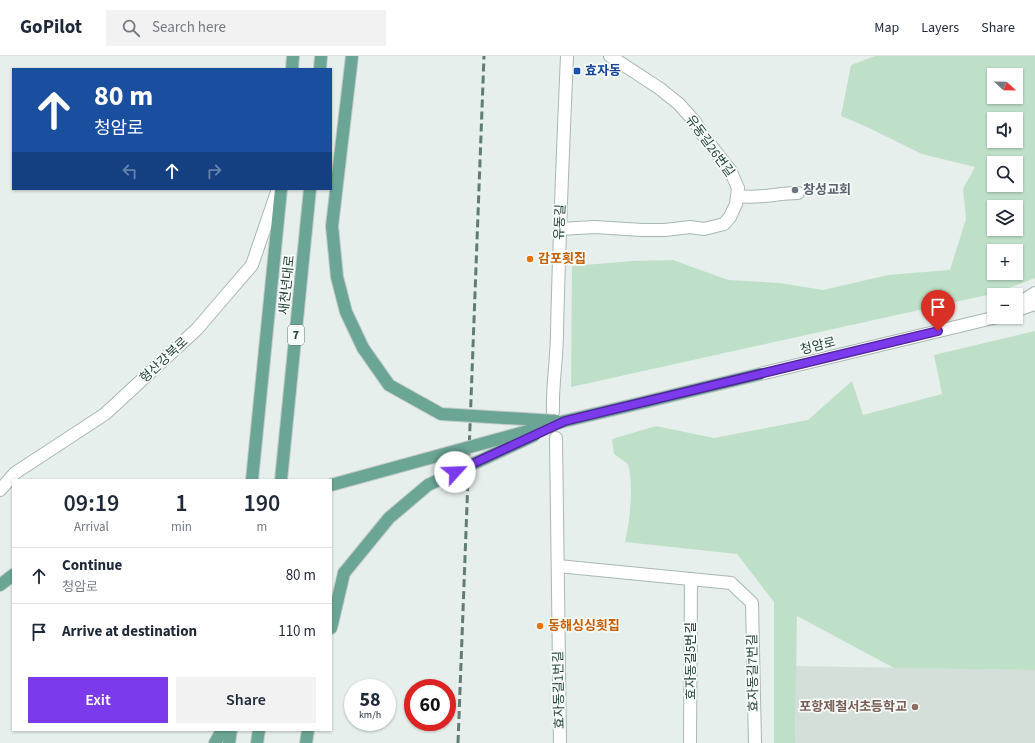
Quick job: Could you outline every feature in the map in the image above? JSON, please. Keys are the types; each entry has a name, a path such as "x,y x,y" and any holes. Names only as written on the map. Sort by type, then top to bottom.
{"main road":[{"path":"292,68 294,56"},
{"path":"320,68 321,56"},
{"path":"352,56 332,226 337,277 346,312 363,348 389,385 441,414 565,421"},
{"name":"새천년대로","path":"252,479 280,190"},
{"name":"새천년대로","path":"281,479 310,190"},
{"name":"청암로","path":"565,421 760,374"},
{"path":"332,485 565,421"},
{"path":"332,624 344,573 389,518 428,485 565,421"},
{"path":"0,585 12,576"},
{"path":"215,743 221,731"},
{"path":"229,743 231,731"},
{"path":"257,743 259,731"},
{"path":"306,743 308,731"}],"street":[{"name":"유동길","path":"553,412 552,396 557,335 557,284 567,56"},
{"name":"유동길26번길","path":"610,56 659,88 679,104 730,170 738,188 738,196"},
{"name":"형산강북로","path":"0,490 15,474 105,414 197,329 252,265 280,190"},
{"path":"560,229 595,227 642,230 665,230 690,227 704,229 724,224 730,218 738,196 758,198 782,193 798,193"},
{"path":"1023,301 1035,293"},
{"path":"1023,308 1035,304"},
{"name":"청암로","path":"760,374 987,319"},
{"path":"556,438 558,566 691,579"},
{"name":"효자동길1번길","path":"558,566 560,743"},
{"name":"효자동길7번길","path":"691,579 731,582 752,603 755,743"},
{"name":"효자동길5번길","path":"690,743 691,579"}],"shaded area":[{"name":"포항제철서초등학교","path":"796,666 1035,670 1035,743 795,743"}],"green space":[{"path":"875,56 1035,56 1035,278 1009,288 987,288 987,295 571,387 572,266 633,261 673,260 728,280 780,283 823,290 888,275 950,270 966,219 963,189 975,167 922,154 841,116 851,65"},
{"path":"1035,331 1035,670 894,668 797,616 795,743 774,743 774,602 737,554 625,542 631,503 630,472 628,464 614,454 612,439 656,426 714,438 808,420 852,381 863,415 942,394 934,355"}],"railway":[{"path":"458,743 484,56"}],"place":[{"name":"효자동","path":"577,71"},
{"name":"창성교회","path":"795,190"},
{"name":"감포횟집","path":"530,259"},
{"name":"동해싱싱횟집","path":"540,626"},
{"name":"포항제철서초등학교","path":"915,707"}],"route":[{"path":"455,472 565,421 938,331"}]}
